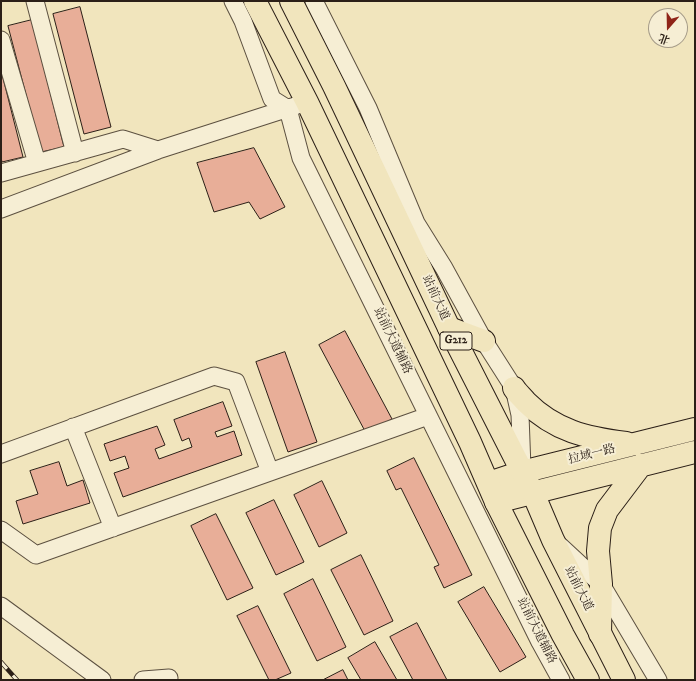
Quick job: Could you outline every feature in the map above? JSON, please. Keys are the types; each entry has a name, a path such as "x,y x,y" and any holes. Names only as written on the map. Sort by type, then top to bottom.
{"main road":[{"name":"G212","path":"255,1 297,106 470,442 492,492 563,635 588,680"},
{"name":"站前大道","path":"291,1 334,86 449,328 533,493 553,540 624,680"},
{"path":"449,328 484,342"},
{"path":"514,388 534,410 557,426 582,435 635,444"},
{"name":"拉域一路","path":"492,492 522,472 695,429"},
{"name":"拉域一路","path":"492,492 533,493 695,452"},
{"path":"600,634 601,584 598,551 600,528 607,510 641,465"}],"street":[{"path":"35,1 75,153"},
{"path":"233,1 243,21 272,99 297,106"},
{"path":"314,1 368,108 416,223 444,268 484,342 514,388 520,415 522,472"},
{"path":"1,40 37,163"},
{"path":"1,210 158,150 297,106"},
{"name":"站前大道辅路","path":"297,106 301,158 428,416 501,560 540,642 561,680"},
{"path":"1,173 122,140 158,150"},
{"path":"1,454 214,376 236,382 270,472"},
{"path":"1,530 36,555 428,416"},
{"path":"73,427 113,528"},
{"path":"553,540 601,584 658,680"},
{"path":"1,606 102,680"},
{"path":"144,680 170,678"}],"building":[{"path":"80,7 111,127 84,134 53,14"},
{"path":"32,20 64,147 41,152 8,26"},
{"path":"1,70 23,157 2,162 1,158"},
{"path":"254,148 285,207 260,219 249,202 214,212 197,163"},
{"path":"345,331 392,419 366,433 319,345"},
{"path":"285,352 317,442 288,452 256,362"},
{"path":"223,402 232,426 215,432 217,437 234,431 242,455 123,497 114,473 129,468 125,456 110,461 104,444 157,426 165,445 155,449 159,459 192,447 189,438 182,441 174,420"},
{"path":"414,458 472,575 444,588 434,567 439,565 401,488 396,490 387,471"},
{"path":"59,462 67,486 83,480 90,503 23,524 16,501 38,494 30,471"},
{"path":"322,481 347,533 319,547 294,495"},
{"path":"274,500 304,562 276,575 246,513"},
{"path":"216,514 253,588 227,600 191,526"},
{"path":"361,555 393,621 364,635 331,570"},
{"path":"313,579 346,647 317,661 284,594"},
{"path":"484,587 526,657 500,672 458,602"},
{"path":"258,606 291,673 275,680 269,680 237,616"},
{"path":"417,623 447,680 413,680 390,637"},
{"path":"375,642 397,680 361,680 348,658"},
{"path":"343,670 348,680 323,680"}],"railway":[{"path":"1,662 17,680"}]}
